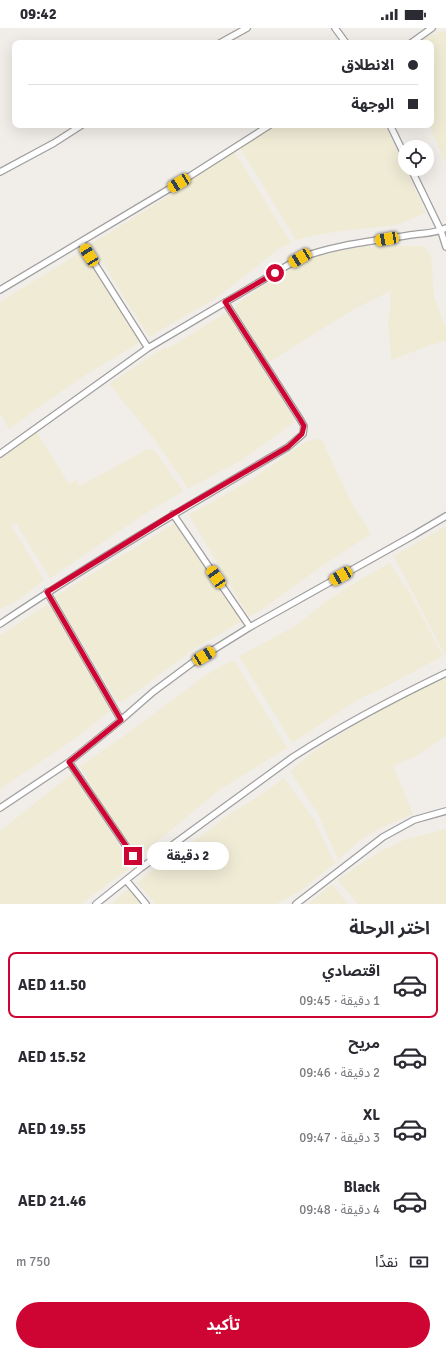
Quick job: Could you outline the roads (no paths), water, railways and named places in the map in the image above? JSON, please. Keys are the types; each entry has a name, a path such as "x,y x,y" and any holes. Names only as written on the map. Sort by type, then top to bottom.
{"street":[{"path":"225,40 247,28"},
{"path":"335,28 344,40"},
{"path":"414,40 432,28"},
{"path":"0,172 77,128"},
{"path":"0,290 179,183 265,128"},
{"path":"391,128 398,142"},
{"path":"415,176 444,230 446,247"},
{"path":"0,454 148,348 300,258 345,246 444,230"},
{"path":"81,242 148,348"},
{"path":"0,624 47,592 173,514 288,447 302,434 304,426 300,419 225,302"},
{"path":"173,514 250,628"},
{"path":"0,808 69,762 153,692 192,663 250,628 414,536 446,516"},
{"path":"47,592 121,720"},
{"path":"96,904 141,868 277,768 318,741 446,673"},
{"path":"69,762 141,868"},
{"path":"296,904 383,837 414,820 446,811"},
{"path":"126,880 146,904"}]}
